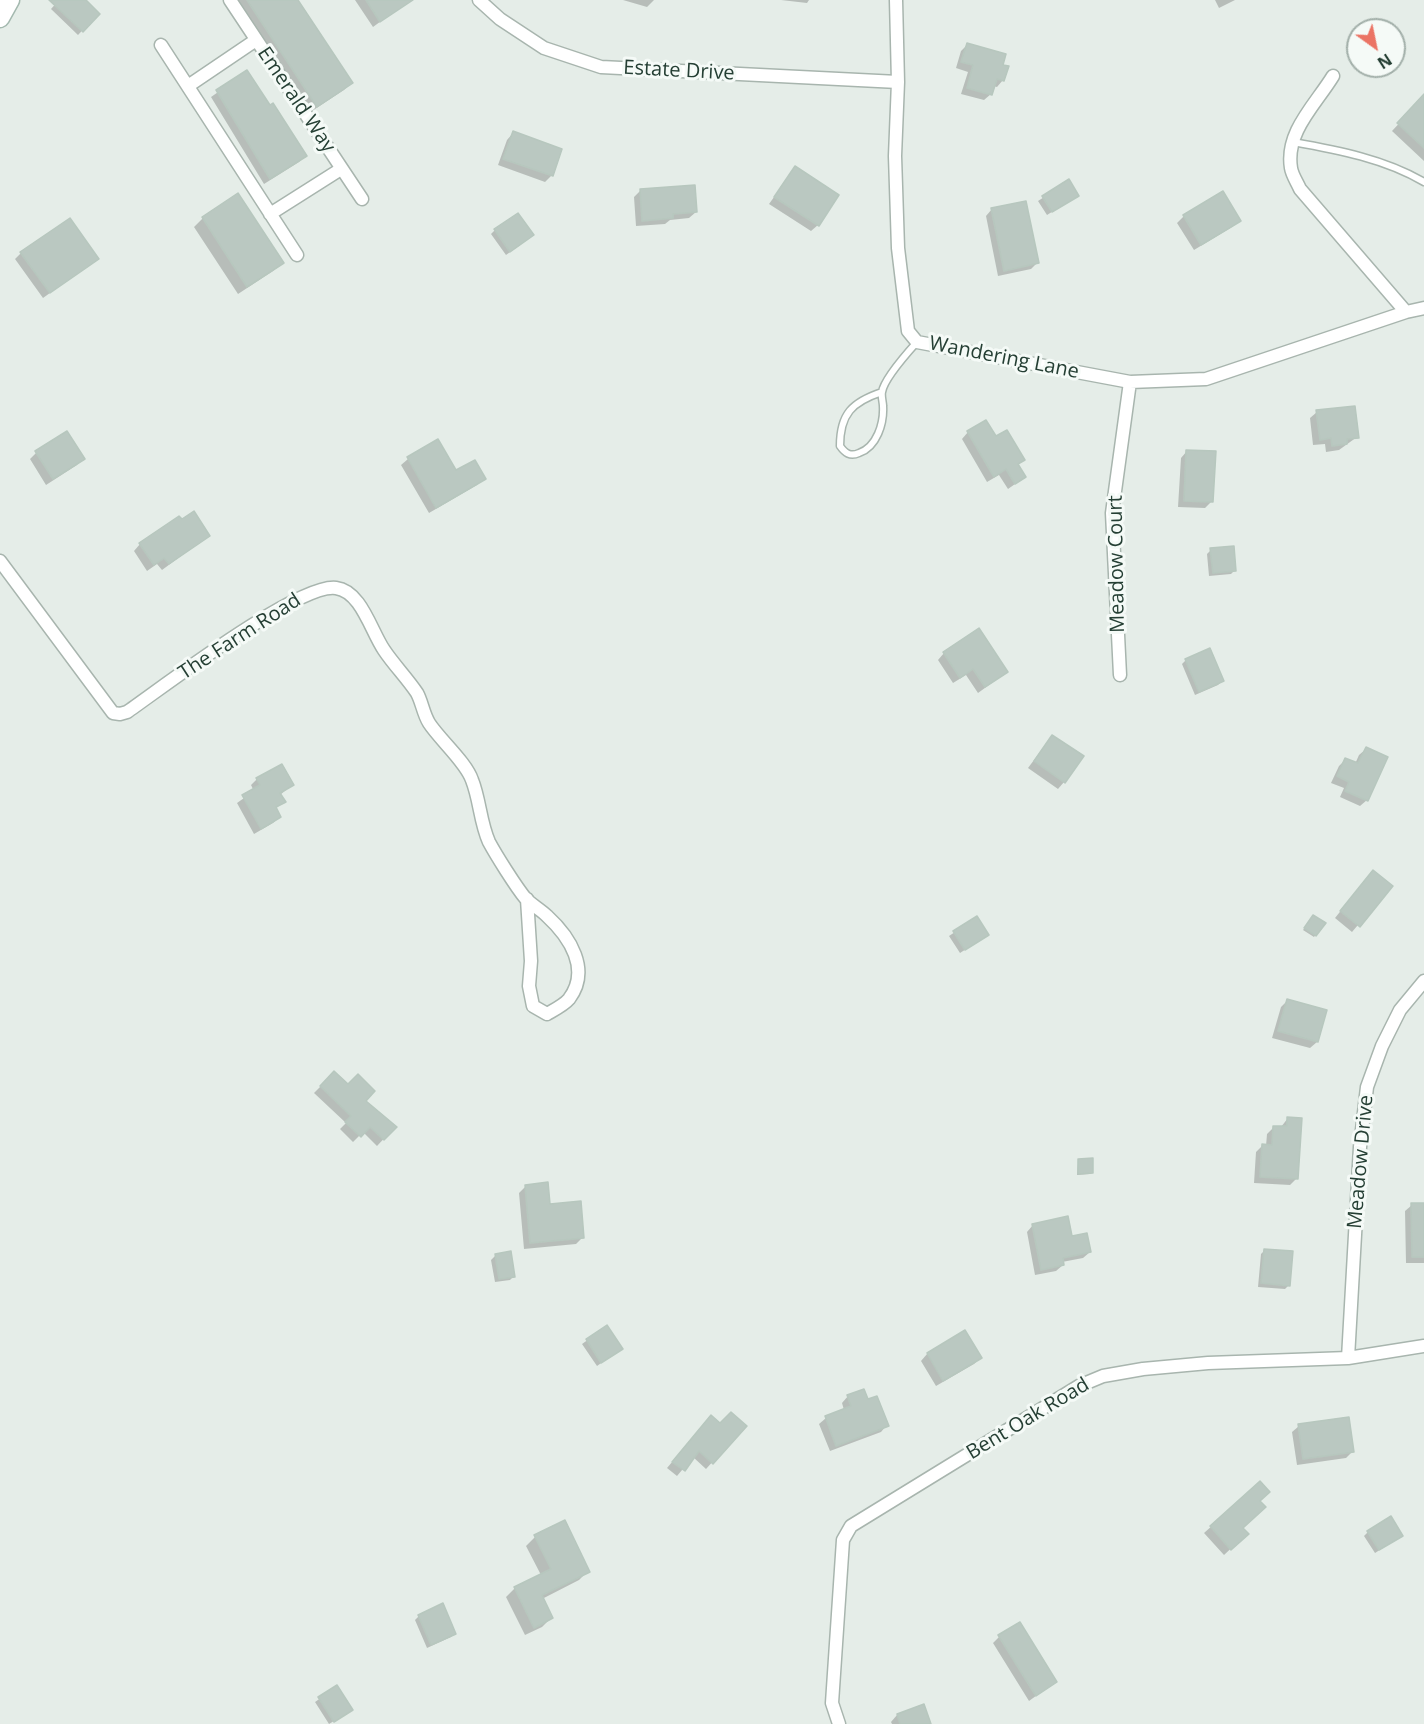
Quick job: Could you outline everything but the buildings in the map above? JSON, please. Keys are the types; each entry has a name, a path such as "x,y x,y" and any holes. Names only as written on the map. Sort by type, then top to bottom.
{"street":[{"path":"0,18 10,0"},
{"name":"Emerald Way","path":"230,0 362,199"},
{"name":"Estate Drive","path":"479,0 500,19 544,48 601,67 898,82"},
{"name":"Wandering Lane","path":"896,0 898,82 895,156 898,248 908,331 917,342 1130,382 1206,379 1424,308"},
{"path":"188,86 256,40"},
{"path":"161,45 297,255"},
{"path":"1333,76 1297,130 1291,151 1291,169 1300,189 1406,312"},
{"path":"270,214 341,169"},
{"name":"Meadow Court","path":"1120,675 1112,513 1130,382"},
{"name":"The Farm Road","path":"0,561 113,713 120,714 127,712 261,620 295,600 320,588 337,588 351,595 360,604 385,652 415,690 429,723 469,774 489,841 527,899 549,917 571,945 580,966 577,987 568,1000 548,1014 533,1006 529,986 531,961 527,899"},
{"name":"Meadow Drive","path":"1348,1358 1360,1147 1367,1087 1382,1046 1400,1010 1424,981"},
{"name":"Bent Oak Road","path":"839,1724 832,1703 843,1540 851,1526 1078,1386 1103,1376 1143,1369 1208,1363 1348,1358 1424,1346"}],"lane":[{"path":"1293,142 1332,149 1402,169 1424,182"},
{"path":"882,392 864,398 851,408 842,421 840,446 845,453 853,455 862,452 874,441 882,426 882,392 904,356 917,342"}]}
